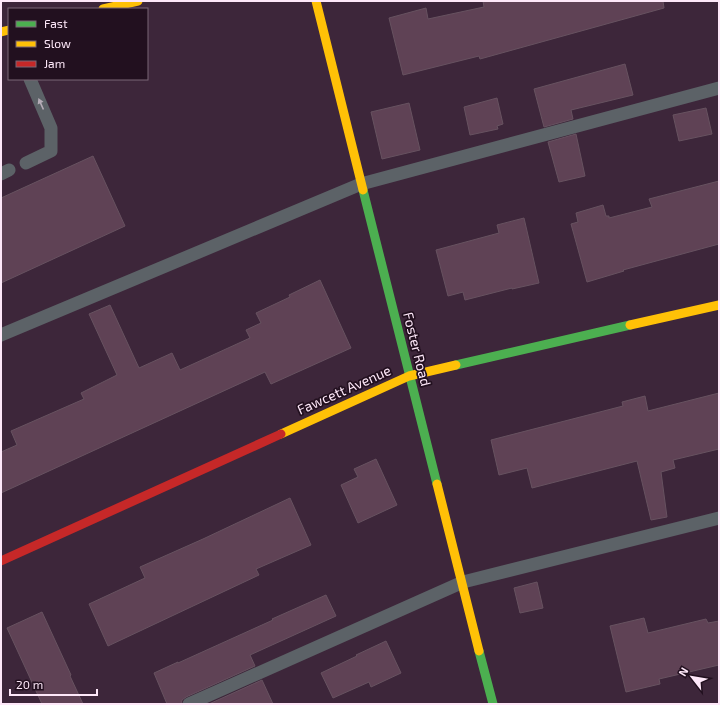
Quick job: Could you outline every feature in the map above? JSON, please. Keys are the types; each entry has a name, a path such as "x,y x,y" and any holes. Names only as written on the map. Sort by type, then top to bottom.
{"street":[{"path":"107,8 138,1"},
{"name":"Foster Road","path":"316,1 409,376 463,582 493,704"},
{"name":"Fawcett Avenue","path":"1,562 409,376 719,305"}],"lane":[{"path":"26,163 51,151 51,128 30,80"},
{"path":"1,335 361,184 719,88"},
{"path":"189,704 463,582 719,518"}],"building":[{"path":"483,1 663,1 664,8 480,59 479,56 403,75 389,18 426,8 428,19 484,7"},
{"path":"625,64 633,95 571,110 573,119 544,127 534,89"},
{"path":"497,98 503,124 497,126 498,129 470,135 464,107"},
{"path":"409,103 420,150 382,159 371,112"},
{"path":"706,108 712,134 679,141 673,115"},
{"path":"576,134 585,176 559,182 548,142"},
{"path":"93,156 125,226 1,283 1,198"},
{"path":"719,181 719,244 623,270 624,271 587,282 571,224 578,222 576,213 603,205 606,216 609,216 609,218 652,207 649,199"},
{"path":"524,218 539,283 465,300 463,292 448,296 436,250 499,233 497,225"},
{"path":"320,280 351,348 271,384 265,372 1,493 1,452 17,445 11,431 84,399 81,393 117,375 89,314 110,305 139,368 172,353 180,370 250,338 246,330 261,323 256,313 290,297 289,295"},
{"path":"719,393 719,449 673,460 675,468 661,472 667,517 651,520 637,461 532,488 527,468 499,475 491,440 623,406 622,402 645,396 648,411"},
{"path":"376,459 397,505 358,523 341,485 358,477 354,469"},
{"path":"290,498 311,545 256,569 259,575 108,646 89,604 145,578 140,567"},
{"path":"537,582 543,608 520,613 514,588"},
{"path":"326,595 336,616 250,655 255,666 186,697 182,700 181,704 167,704 154,673"},
{"path":"42,612 83,704 42,704 7,628"},
{"path":"644,618 648,633 706,619 708,623 719,621 719,665 659,679 660,684 626,692 610,626"},
{"path":"386,641 401,673 371,687 369,682 333,698 321,673"},
{"path":"262,680 273,704 209,704"}],"traffic: fast":[{"path":"363,190 437,484"},
{"path":"456,365 630,325"},
{"path":"479,651 493,704"}],"traffic: slow":[{"path":"107,8 138,1"},
{"path":"316,1 363,190"},
{"path":"1,32 8,30"},
{"path":"630,325 719,305"},
{"path":"281,434 409,376 456,365"},
{"path":"437,484 479,651"}],"traffic: jam":[{"path":"1,561 281,434"}]}
